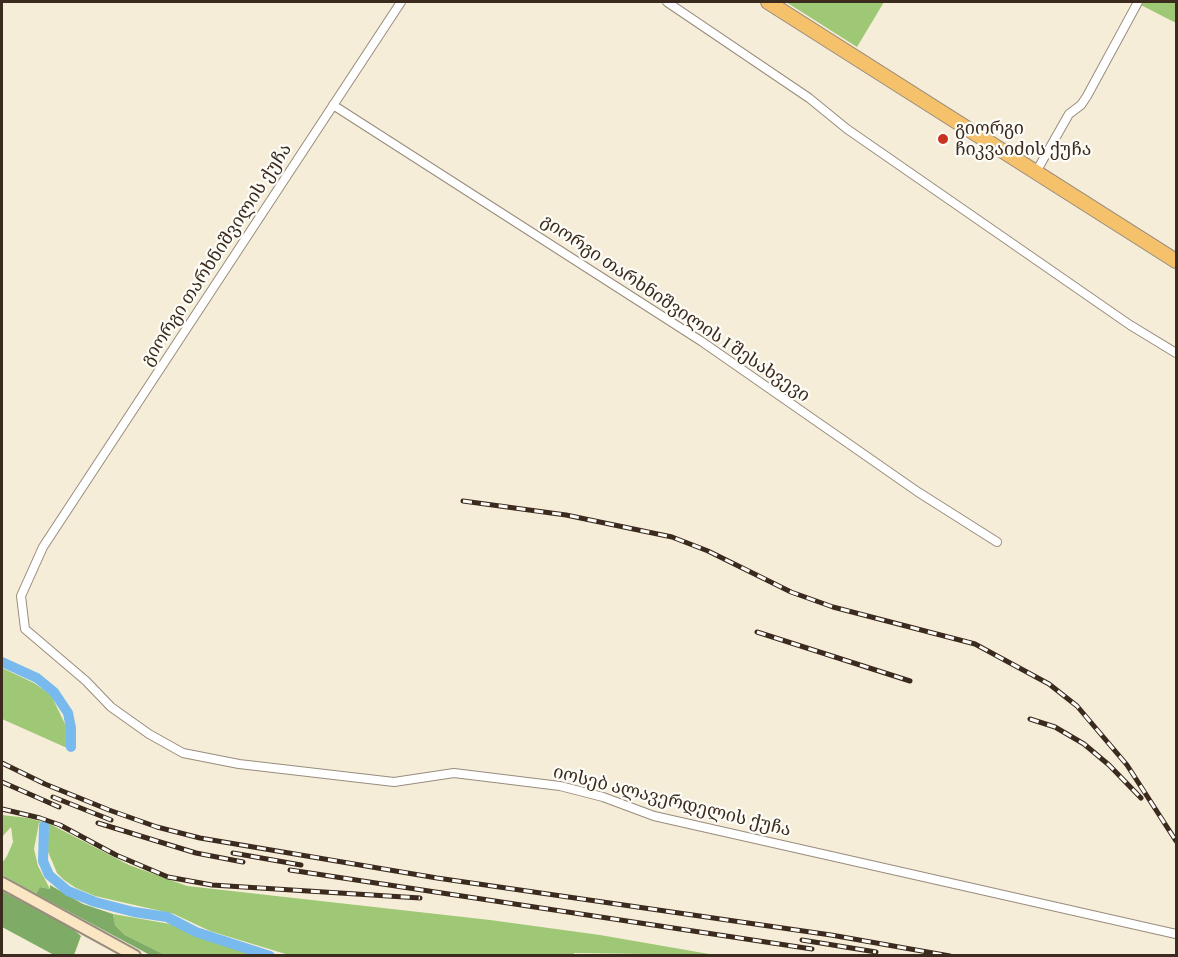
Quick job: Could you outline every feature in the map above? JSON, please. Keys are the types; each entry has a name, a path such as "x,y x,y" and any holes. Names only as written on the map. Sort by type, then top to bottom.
{"highway":[{"path":"768,2 1176,261"}],"street":[{"name":"გიორგი თარხნიშვილის ქუჩა","path":"59,524 401,2"},
{"path":"667,2 809,98 847,129 1130,325 1176,353"},
{"path":"1036,172 1069,114 1081,105 1087,96 1138,2"},
{"name":"გიორგი თარხნიშვილის I შესახვევი","path":"333,105 701,341 918,492 997,542"},
{"name":"იოსებ ალავერდელის ქუჩა","path":"59,524 42,547 21,596 25,629 86,681 111,707 149,734 183,753 239,764 394,782 454,773 560,786 603,797 654,816 1176,934"},
{"path":"2,883 135,956"}],"green space":[{"path":"786,2 884,2 857,47"},
{"path":"1176,2 1176,23 1137,3"},
{"path":"2,668 34,683 51,695 67,728 67,748 2,719"},
{"path":"2,815 28,818 50,824 129,865 187,886 490,920 600,935 715,955 574,953 573,956 289,955 210,931 174,914 95,896 76,888 57,873 46,847 49,827 39,823 34,849 38,866 50,889 40,887 36,894 2,875 2,863 13,842 11,827 2,837"},
{"path":"50,885 83,904 113,914 115,925 125,935 165,955 150,955 36,894 40,887 50,889"},
{"path":"2,891 73,929 81,936 74,955 54,955 2,927"},
{"path":"113,914 170,924 210,941 256,955 165,955 125,935 115,925"}],"waterway":[{"path":"2,662 37,678 54,692 68,713 71,747"},
{"path":"44,826 43,861 49,875 68,891 95,902 134,912 167,917 196,932 270,956"}],"railway":[{"path":"463,501 566,515 672,537 708,551 791,592 833,607 975,644 1049,684 1077,706 1127,765 1176,841"},
{"path":"757,632 910,681"},
{"path":"1030,719 1055,727 1084,744 1109,765 1141,798"},
{"path":"2,763 45,784 109,810 157,827 200,838 437,878 831,935 950,956"},
{"path":"2,782 59,807"},
{"path":"53,797 111,820"},
{"path":"2,809 60,825 116,855 168,877 212,885 420,898"},
{"path":"98,823 196,853 243,862"},
{"path":"233,853 301,865"},
{"path":"290,870 812,949"},
{"path":"802,940 876,952"}],"place":[{"name":"გიორგი ჩიკვაიძის ქუჩა","path":"943,139"}]}
